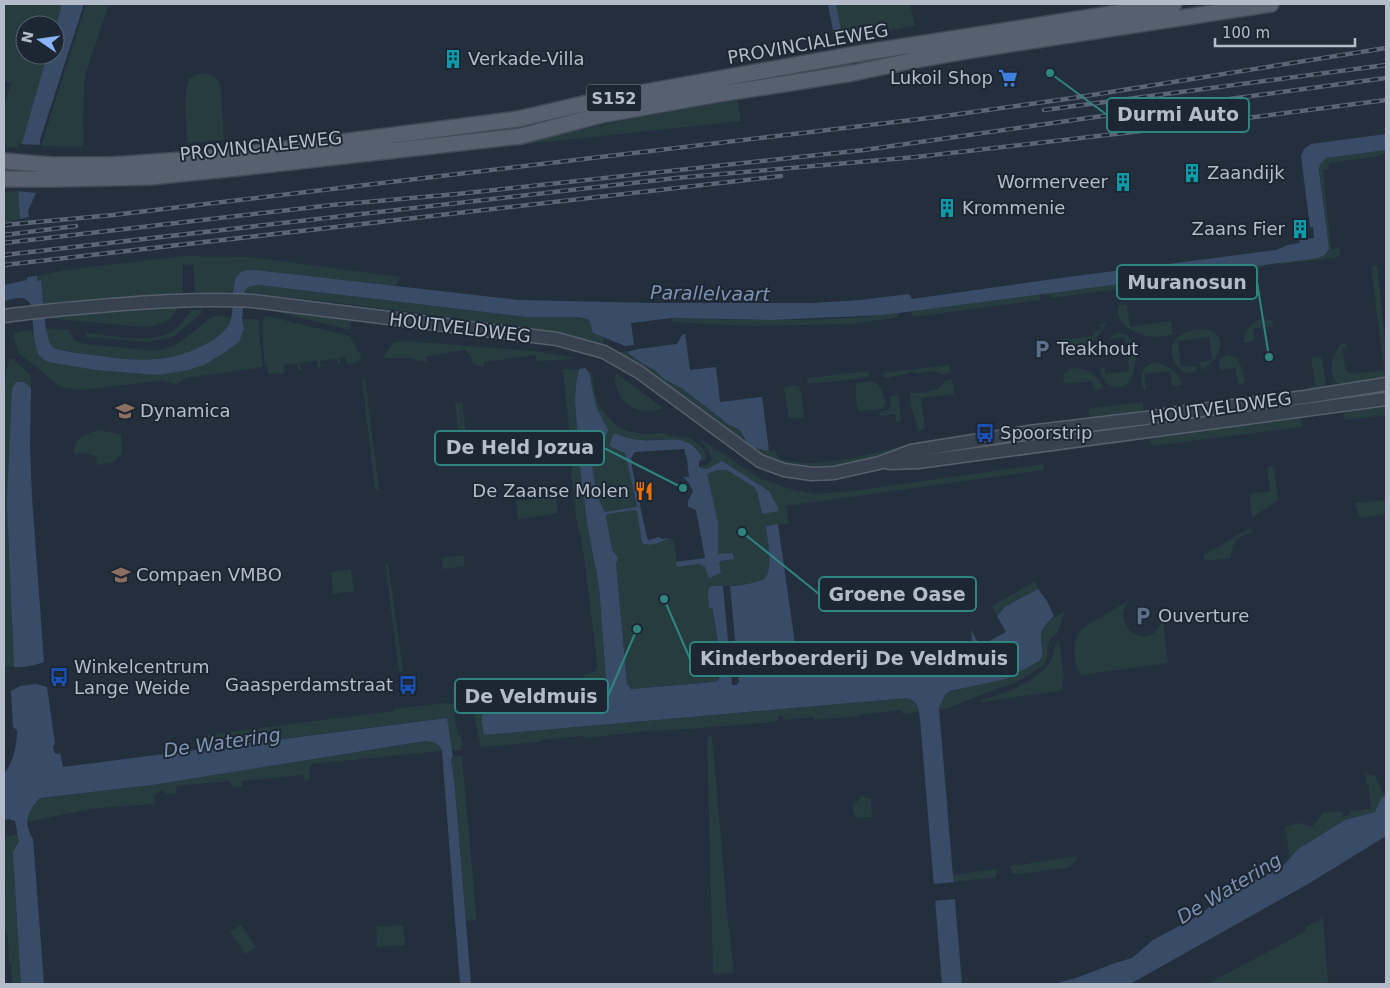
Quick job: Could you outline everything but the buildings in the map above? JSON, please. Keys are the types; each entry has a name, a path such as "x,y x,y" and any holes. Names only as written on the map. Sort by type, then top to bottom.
{"main road":[{"name":"PROVINCIALEWEG","path":"4,162 52,165 111,165 233,156 518,118 596,101 853,73 1107,22 1174,4"},
{"name":"PROVINCIALEWEG","path":"4,179 150,177 247,168 522,136 711,87 862,53 1107,22 1271,4"},
{"path":"830,46 836,49 854,50 862,53 852,65 853,73"},
{"path":"518,118 522,136"}],"street":[{"name":"HOUTVELDWEG","path":"4,316 50,310 175,300 224,299 558,339 604,352 639,372 760,461 784,470 812,474 834,473 879,463 911,451 1054,429 1305,397 1386,384"},
{"name":"HOUTVELDWEG","path":"879,463 918,462 1332,408 1386,399"},
{"path":"1054,429 1056,443"}],"green space":[{"path":"4,4 62,4 59,15 15,15 15,65 44,65 22,148 4,147 4,108 11,83 4,81"},
{"path":"86,4 109,4 86,72 83,147 41,146"},
{"path":"831,4 910,4 915,26 838,39"},
{"path":"200,73 212,76 218,81 220,86 224,140 187,143 185,103 187,87 189,79"},
{"path":"737,100 741,121 508,146 635,118"},
{"path":"1386,150 1386,154 1381,154 1380,156 1329,163 1328,169 1323,170 1331,249 1340,248 1339,256 1280,264 1279,262 1324,256 1328,252 1319,163 1326,158"},
{"path":"18,191 20,219 4,224 4,192"},
{"path":"183,256 251,257 401,277 395,286 255,270 244,271 233,285 234,291 195,292 193,265 183,264 183,293 44,305 41,281 37,281 37,276 66,270"},
{"path":"1265,264 1263,267 1248,270 1248,272 1179,281 1178,277 1159,279 1159,284 1051,298 1050,295 1044,296 1043,293"},
{"path":"1371,266 1377,266 1386,350 1386,379 1337,384 1332,373 1332,363 1339,348 1345,343 1348,347 1342,348 1346,371 1352,374 1384,370"},
{"path":"259,285 527,317 580,317 589,320 593,333 604,338 603,342 606,348 563,337 419,313 245,292 249,287"},
{"path":"1041,293 1040,300 912,317 911,311"},
{"path":"1127,304 1130,327 1171,321 1173,334 1151,337 1131,330 1122,322 1118,311 1119,305"},
{"path":"179,305 173,315 166,321 145,327 44,318 61,315"},
{"path":"264,309 351,321 350,330"},
{"path":"191,310 202,310 201,314 174,336 149,342 88,337 85,335 85,333 118,337 154,338 173,331"},
{"path":"898,313 899,317 851,324 752,326 672,322 672,318 813,320"},
{"path":"214,316 223,316 232,320 216,338 206,345 184,355 160,360 132,360 55,349 47,337 46,331 46,328 69,330 75,341 85,344 156,351 174,346"},
{"path":"266,316 350,336 362,358 354,363 347,364 346,357 340,358 340,365 338,365 337,359 320,361 321,367 318,368 317,361 300,363 301,370 298,370 297,363 284,365 285,373 268,374 263,347 263,318"},
{"path":"1265,318 1266,321 1272,320 1273,326 1253,329 1254,341 1243,343 1245,334 1250,326 1256,321"},
{"path":"242,319 255,319 259,321 263,367 187,378 177,384 160,381 81,390 58,385 20,354 13,333 27,330 34,332 36,345 158,375 244,328"},
{"path":"1106,323 1099,335 1091,344 1074,353 1060,352 1059,340 1094,336 1094,332 1101,330 1100,324"},
{"path":"1200,329 1210,330 1220,339 1218,353 1208,365 1201,370 1200,362 1212,360 1209,337 1178,341 1181,367 1197,366 1197,371 1186,373 1178,368 1174,361 1172,348 1177,338 1188,332"},
{"path":"1117,333 1127,336 1133,343 1136,354 1132,376 1127,384 1119,387 1106,382 1100,368 1105,368 1106,374 1129,371 1125,337 1109,339"},
{"path":"405,341 534,351 578,358 537,361 535,355 484,362 484,367 472,364 471,357 465,350 427,356 427,361 411,358 384,358 394,342"},
{"path":"626,351 643,364 655,370 664,379 683,389 728,424 740,430 747,442 755,448 769,451 775,450 779,459 814,463 851,458 940,438 955,436 956,441 910,447 852,464 829,468 810,470 770,461 619,353"},
{"path":"1227,355 1232,356 1238,361 1245,383 1238,384 1235,368 1220,370 1219,360"},
{"path":"1319,357 1322,359 1326,385 1323,390 1310,393 1309,387 1315,385 1311,358"},
{"path":"9,359 13,359 31,376 31,388 28,385 12,388 12,632 14,667 4,666 4,400"},
{"path":"1152,363 1166,366 1178,376 1183,385 1172,386 1170,371 1144,374 1146,389 1144,390 1142,374 1145,368"},
{"path":"949,365 950,373 942,374 932,371 909,372 884,378 883,373"},
{"path":"585,368 592,373 595,395 601,409 617,426 627,431 642,434 664,433 691,439 701,446 706,455 704,461 699,462 697,449 683,442 676,440 636,440 614,433 625,453 637,506 605,512 596,489 590,447 608,430 596,406 589,373"},
{"path":"1068,369 1084,370 1096,376 1103,389 1094,390 1092,381 1064,384 1063,373 1069,372"},
{"path":"562,370 579,370 575,402 580,468 588,529 599,586 606,679 602,685 594,689 485,713 482,715 484,735 907,698 917,704 919,712 903,714 901,710 815,720 813,717 783,720 783,716 778,716 778,721 765,723 647,731 585,738 584,736 481,747 472,705 514,687 521,686 522,690 585,682 584,675 597,669 581,534 578,532"},
{"path":"868,371 869,376 865,378 808,384 807,378"},
{"path":"616,373 663,408 647,411 633,408 627,404 618,392 615,380"},
{"path":"952,379 954,394 921,398 925,429 918,430 911,406 910,394 934,390 945,381"},
{"path":"362,380 365,380 379,489 375,490"},
{"path":"871,381 880,387 886,404 882,409 858,411 855,393 857,383"},
{"path":"795,385 800,387 803,418 789,418 788,415 784,387"},
{"path":"1301,390 1301,394 1090,422 1088,409 1142,402 1144,411"},
{"path":"897,395 899,397 901,421 896,422 895,414 879,416 880,412 890,408 891,396"},
{"path":"462,402 468,447 460,447 455,403"},
{"path":"1386,406 1386,415 1344,420 1343,412"},
{"path":"1301,418 1302,427 1152,446 1149,440 1162,436"},
{"path":"98,430 121,434 122,453 113,463 97,465 96,456 84,453 74,454 74,448 78,440 84,435"},
{"path":"697,437 761,479 791,489 815,494 852,491 1044,464 1043,470 786,506 789,524 766,526 770,567 766,577 749,584 712,586 712,610 720,656 718,681 631,689 627,684 616,564 618,557 612,550 606,516 608,514 637,511 642,543 660,542 670,538 675,543 677,567 699,564 706,567 709,577 721,561 733,560 718,554 718,522 706,474 717,470 727,470 754,487 757,492 761,513 769,491 722,461 707,469 699,466 706,465 712,460 708,450"},
{"path":"1274,466 1278,500 1252,518 1249,494 1270,491 1267,467"},
{"path":"556,496 558,513 518,519 516,501"},
{"path":"1386,500 1386,514 1360,518 1355,503"},
{"path":"1251,527 1252,533 1243,535 1234,544 1231,558 1204,561 1204,555"},
{"path":"463,555 465,566 443,569 441,558"},
{"path":"385,563 388,563 403,671 399,671"},
{"path":"351,569 354,591 333,594 331,572"},
{"path":"1035,581 1038,589 1006,606 997,616 992,606"},
{"path":"1133,598 1127,603 1124,610 1124,622 1127,628 1137,635 1148,636 1157,630 1163,620 1168,663 1080,675 1074,650 1080,632 1084,627"},
{"path":"1064,613 1057,634 1051,638 1044,665 1017,682 940,710 939,708 945,695 950,691 1006,679 1041,641 1041,636 1048,623"},
{"path":"1059,641 1064,678 1062,689 981,702 981,700 1018,686 1036,676 1050,662 1055,646"},
{"path":"447,703 455,705 458,713 454,714 458,736 461,736 463,744 461,745 461,750 452,750 446,718 207,748 206,735"},
{"path":"712,736 734,973 713,974 707,737"},
{"path":"425,741 435,743 442,751 312,764 309,767 310,778 305,782 303,775 242,781 242,786 232,787 230,781 176,786 177,793 167,794 162,789 153,797 156,802 152,804 90,809 27,822 31,809 40,798 152,785"},
{"path":"462,756 476,913 476,920 466,921 451,757"},
{"path":"1366,774 1375,776 1384,795 1375,812 1345,820 1298,849 1289,859 1286,826 1302,823 1312,827 1323,813 1342,811 1343,816 1350,815 1350,811 1370,809"},
{"path":"862,795 871,799 872,817 855,818 852,808"},
{"path":"18,834 18,925 21,984 12,984 8,934 4,930 4,892 6,892 4,837"},
{"path":"1079,856 1070,867 1066,868 1020,874 1012,873 1010,866"},
{"path":"996,869 996,876 992,878 953,882 953,875"},
{"path":"1323,918 1327,984 1208,984 1306,931 1306,927"},
{"path":"241,925 256,947 245,954 230,932"},
{"path":"403,925 405,945 377,947 376,927"}],"water":[{"path":"62,4 84,4 65,63 65,15 59,15"},
{"path":"828,4 836,4 842,35 834,36"},
{"path":"44,65 64,65 40,140 36,193 28,211 29,217 20,219 18,191 22,143"},
{"path":"1386,134 1386,150 1326,158 1320,164 1319,170 1329,249 1325,255 1318,258 883,315 772,320 672,318 631,323 634,345 625,346 593,333 589,320 580,317 527,317 259,285 245,290 242,319 244,328 239,342 204,365 158,375 96,370 49,362 39,355 37,350 29,302 23,298 4,301 4,285 27,280 27,277 37,276 37,281 41,280 46,330 50,344 55,349 100,356 153,360 191,351 211,341 226,329 231,320 235,280 239,274 250,270 519,300 652,303 814,303 909,294 912,299 1276,250 1300,243 1299,240 1314,238 1313,227 1310,227 1301,156 1304,149 1311,144"},
{"path":"685,334 690,370 716,367 720,402 762,397 769,451 755,448 747,442 740,430 728,424 683,389 664,379 655,370 627,352 677,344 682,335"},
{"path":"585,368 589,373 596,406 608,430 603,443 595,441 590,447 596,489 605,512 637,506 625,453 609,446 614,433 628,438 643,440 672,439 689,443 702,458 699,461 699,467 707,469 722,461 769,491 778,508 778,511 762,514 754,487 727,470 717,470 707,474 718,522 718,554 732,553 734,559 721,561 719,564 721,573 709,578 705,567 699,564 677,567 676,562 705,558 696,510 688,507 688,501 693,491 683,477 689,477 684,449 635,452 631,458 632,467 647,538 648,540 659,537 662,539 670,538 653,544 642,543 637,511 608,514 606,516 612,550 618,557 616,564 627,684 631,689 718,681 720,665 718,645 712,608 709,608 708,592 712,586 723,586 732,685 737,685 739,682 730,586 759,581 768,574 770,561 766,526 778,524 798,668 801,673 808,677 917,662 925,677 948,664 948,656 968,651 972,644 971,630 980,646 1006,632 997,616 1006,606 1038,589 1047,601 1054,616 1045,625 1041,634 1042,652 1039,661 1006,679 950,691 945,695 939,708 962,984 942,984 920,719 918,706 911,700 907,698 484,735 482,715 485,713 594,689 602,685 606,679 599,586 588,529 580,468 575,402 579,369"},
{"path":"16,382 24,382 31,388 30,448 32,498 44,662 14,667 7,503 12,388"},
{"path":"36,684 47,687 55,744 53,746 54,752 56,754 60,753 63,767 447,718 453,757 451,758 471,984 460,984 442,751 435,743 425,741 152,785 40,798 29,813 27,822 33,839 44,984 21,984 13,852 19,842 15,821 4,820 4,774 13,758 17,730 13,727 11,691 20,686"},
{"path":"1386,794 1386,836 1308,884 1130,984 1054,984 1132,958 1153,940 1194,918 1217,899 1282,867 1298,849 1345,820 1375,812 1381,799"}],"pier":[{"path":"19,144 42,145 38,193 15,191"},
{"path":"956,882 957,899 932,901 931,884"}],"railway":[{"path":"4,225 113,215 937,117 1073,98 1386,48"},
{"path":"1044,110 1386,65"},
{"path":"4,243 332,205 457,194 864,150 1386,78"},
{"path":"4,255 676,178 916,157 1193,125 1386,100"},
{"path":"4,265 781,176"},
{"path":"4,235 76,226"}],"place":[{"name":"Verkade-Villa","path":"453,59"},
{"name":"Durmi Auto","path":"1050,73"},
{"name":"Lukoil Shop","path":"1008,78"},
{"name":"Zaandijk","path":"1192,173"},
{"name":"Wormerveer","path":"1123,182"},
{"name":"Krommenie","path":"947,208"},
{"name":"Zaans Fier","path":"1300,229"},
{"name":"Teakhout","path":"1042,349"},
{"name":"Muranosun","path":"1269,357"},
{"name":"Dynamica","path":"125,411"},
{"name":"Spoorstrip","path":"985,433"},
{"name":"De Held Jozua","path":"683,488"},
{"name":"De Zaanse Molen","path":"644,491"},
{"name":"Groene Oase","path":"742,532"},
{"name":"Compaen VMBO","path":"121,575"},
{"name":"Kinderboerderij De Veldmuis","path":"664,599"},
{"name":"Ouverture","path":"1143,616"},
{"name":"De Veldmuis","path":"637,629"},
{"name":"Winkelcentrum Lange Weide","path":"59,677"},
{"name":"Gaasperdamstraat","path":"408,685"}],"water label":[{"name":"Parallelvaart","path":"710,293"},
{"name":"De Watering","path":"222,742"},
{"name":"De Watering","path":"1229,888"}]}
